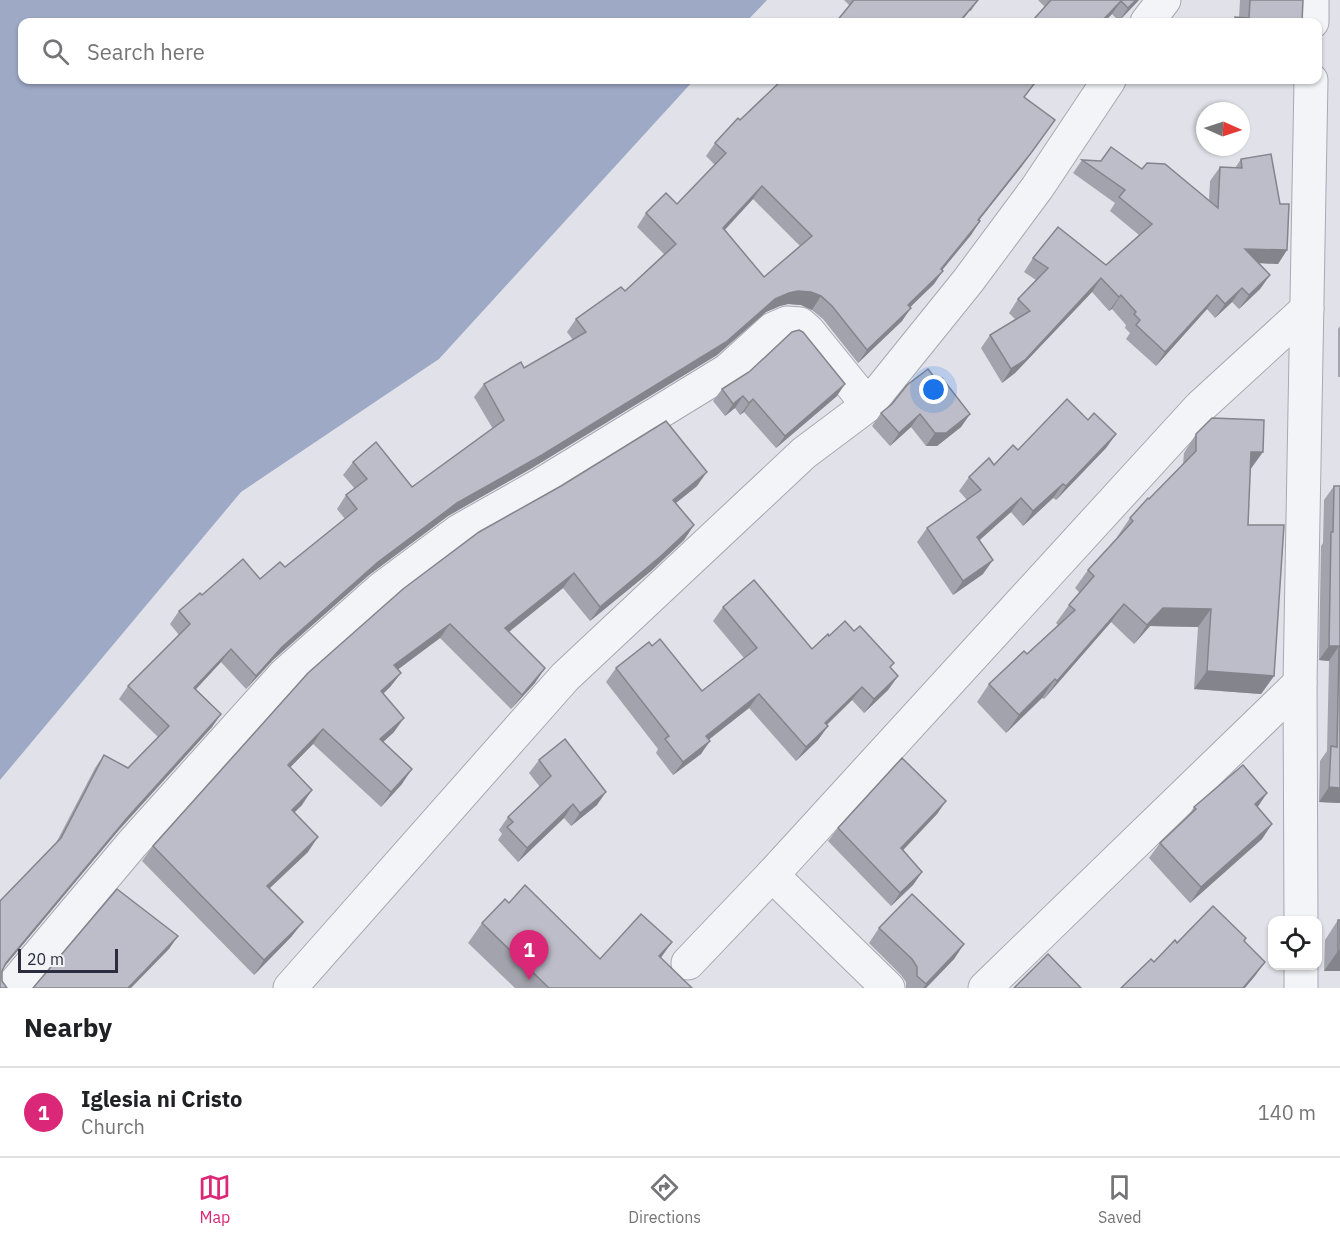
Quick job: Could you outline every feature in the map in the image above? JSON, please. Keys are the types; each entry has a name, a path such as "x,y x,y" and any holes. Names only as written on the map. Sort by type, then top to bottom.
{"street":[{"path":"1150,18 1164,0"},
{"path":"1312,0 1312,18"},
{"path":"290,988 565,678 804,453 868,405 982,263 1106,84"},
{"path":"1301,916 1300,683 1311,84"},
{"path":"688,963 772,875 1200,407 1307,309"},
{"path":"11,988 132,844 285,674 381,589 459,531 542,484 728,370 773,329 786,323 800,324 808,331 868,405"},
{"path":"985,988 1300,683"},
{"path":"772,875 888,988"},
{"path":"1301,970 1301,988"}],"water":[{"path":"0,0 767,0 750,18 18,18 18,84 690,84 439,359 241,492 0,780"}],"building":[{"path":"854,0 978,0 962,18 839,18"},
{"path":"1051,0 1136,0 1128,8 1121,1 1105,18 1035,18"},
{"path":"1250,0 1303,0 1302,18 1249,18"},
{"path":"778,84 1034,84 1024,97 1055,120 978,220 980,221 941,269 943,271 908,305 911,308 867,350 832,306 821,296 798,291 775,299 726,342 542,455 457,503 378,562 282,647 256,676 231,649 194,688 221,714 127,818 6,963 2,971 2,981 7,988 0,988 0,901 61,838 104,755 128,768 169,726 128,686 190,624 179,611 200,593 202,595 243,559 260,579 280,562 285,567 357,509 346,495 367,479 353,462 376,442 412,487 504,420 484,384 521,362 524,368 586,332 576,319 621,287 625,291 676,244 646,213 666,193 677,204 726,153 715,143 738,118 740,120","holes":["762,186 812,236 764,277 723,228"]},
{"path":"1111,147 1142,169 1147,163 1165,164 1218,208 1220,167 1242,168 1241,159 1271,154 1280,204 1289,204 1287,250 1245,249 1270,275 1249,295 1242,288 1225,304 1217,295 1165,352 1136,325 1140,320 1134,314 1136,312 1101,278 1025,360 1011,369 990,335 1030,311 1018,299 1048,268 1033,258 1058,227 1106,265 1152,224 1119,197 1125,190 1082,160 1101,161"},
{"path":"799,330 845,384 785,436 753,399 749,403 743,396 733,404 722,389 749,372 792,332"},
{"path":"928,369 938,382 942,378 970,414 946,433 935,433 920,414 899,433 881,413 892,404 907,385"},
{"path":"1067,399 1088,420 1094,413 1116,434 1066,486 1063,484 1033,511 1021,498 977,537 993,560 963,581 927,528 981,490 969,477 989,458 994,465 1013,445 1018,450"},
{"path":"1212,418 1264,420 1263,452 1251,452 1248,525 1284,525 1274,676 1207,671 1211,609 1163,608 1147,625 1124,604 1057,681 1055,679 1019,715 989,684 1024,651 1027,654 1075,610 1069,605 1094,576 1088,570 1133,521 1130,518 1148,498 1196,451 1196,434"},
{"path":"666,421 707,472 673,500 694,525 600,607 574,573 505,628 545,668 522,695 450,624 394,665 401,673 381,691 404,718 380,739 412,769 391,792 323,729 288,765 312,790 292,810 318,837 267,886 303,922 264,960 153,846 308,673 403,589 479,532 561,486"},
{"path":"1334,486 1340,486 1340,788 1329,787 1331,746 1337,747 1339,646 1329,646"},
{"path":"754,580 812,649 845,621 854,631 860,626 894,663 890,667 898,676 874,699 862,687 825,723 828,726 806,747 759,694 706,736 710,741 683,762 665,739 669,736 616,668 649,642 652,646 660,639 702,691 757,648 723,607"},
{"path":"565,739 606,792 580,813 573,804 527,848 507,827 513,822 508,817 551,776 539,760"},
{"path":"902,758 946,801 901,848 922,872 900,893 838,828"},
{"path":"1243,765 1267,793 1255,804 1272,824 1201,887 1160,843 1196,809 1194,807"},
{"path":"525,885 600,959 641,914 672,942 659,956 692,988 549,988 482,923 505,899 509,903"},
{"path":"117,889 178,936 128,988 33,988"},
{"path":"912,894 964,944 926,984 917,976 917,967 912,959 879,928"},
{"path":"1213,906 1246,938 1244,941 1265,962 1243,988 1121,988 1151,959 1154,962 1175,940 1177,943"},
{"path":"1338,920 1340,920 1340,951 1338,951"},
{"path":"1048,954 1081,988 1014,988"}],"place":[{"name":"Iglesia ni Cristo","path":"529,980"}]}
